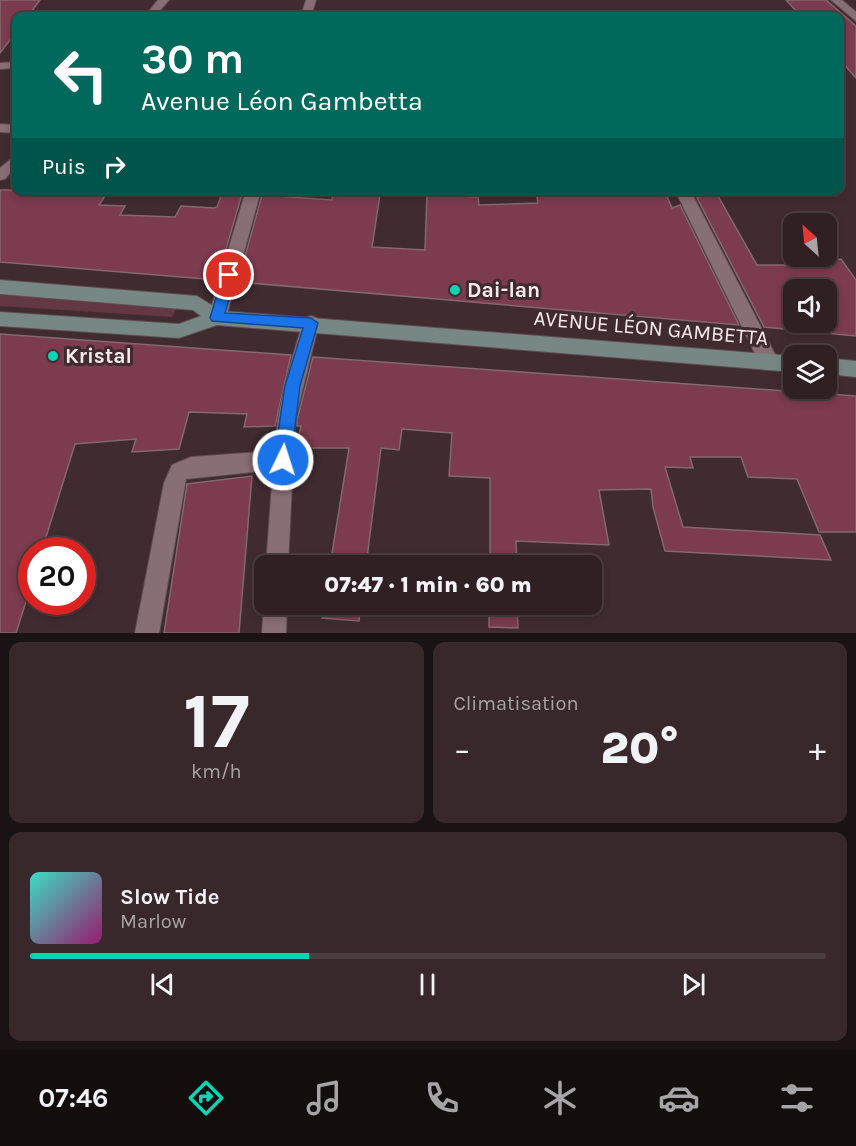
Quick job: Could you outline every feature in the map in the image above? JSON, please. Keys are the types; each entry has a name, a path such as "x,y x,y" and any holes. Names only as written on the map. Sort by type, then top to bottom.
{"main road":[{"name":"AVENUE LÉON GAMBETTA","path":"0,287 197,303 217,318"},
{"name":"AVENUE LÉON GAMBETTA","path":"0,319 179,331 217,318 311,323 783,363"},
{"path":"837,367 856,369"}],"street":[{"path":"154,12 164,0"},
{"path":"836,0 856,18"},
{"path":"217,318 253,195"},
{"path":"685,195 769,362"}],"lane":[{"path":"0,176 12,163"},
{"path":"279,555 283,460 293,386 311,323"},
{"path":"147,633 174,483 179,472 191,466 283,460"},
{"path":"274,633 275,615"}],"shaded area":[{"path":"0,293 178,306 172,317 0,306"}],"building":[{"path":"0,0 40,0 31,12 12,12 12,37 0,53"},
{"path":"786,0 826,0 840,12 797,12"},
{"path":"844,16 856,26 856,78 844,64"},
{"path":"0,190 12,190 12,195 106,195 99,205 125,206 120,215 175,217 181,206 214,208 217,207 221,195 242,195 217,280 0,262"},
{"path":"262,195 332,200 333,195 380,195 372,247 425,250 427,195 478,197 479,205 538,203 536,195 666,195 672,208 680,205 739,325 238,282"},
{"path":"701,196 718,196 757,265 837,267 837,259 841,259 856,280 856,336 825,333 837,333 837,279 783,279 783,329 764,327 697,198"},
{"path":"0,334 291,355 275,426 244,427 247,414 189,412 179,449 132,452 136,439 75,444 46,537 18,537 18,615 22,615 16,633 0,633"},
{"path":"313,357 783,391 783,399 837,399 837,395 856,396 856,532 819,532 797,479 748,477 741,457 690,457 693,468 665,467 683,527 820,535 831,560 665,551 653,507 651,489 599,490 609,545 516,541 517,555 490,555 490,478 449,476 452,433 402,429 399,450 381,448 367,555 332,555 349,448 296,448 301,426 297,426"},
{"path":"252,476 239,633 164,633 187,484"},
{"path":"322,615 360,615 359,621 322,618"},
{"path":"489,615 517,615 518,628 489,627"}],"place":[{"name":"Dai-lan","path":"455,290"},
{"name":"Kristal","path":"53,356"}],"route":[{"path":"229,275 217,318 311,323 296,373 286,420 283,460"}]}
